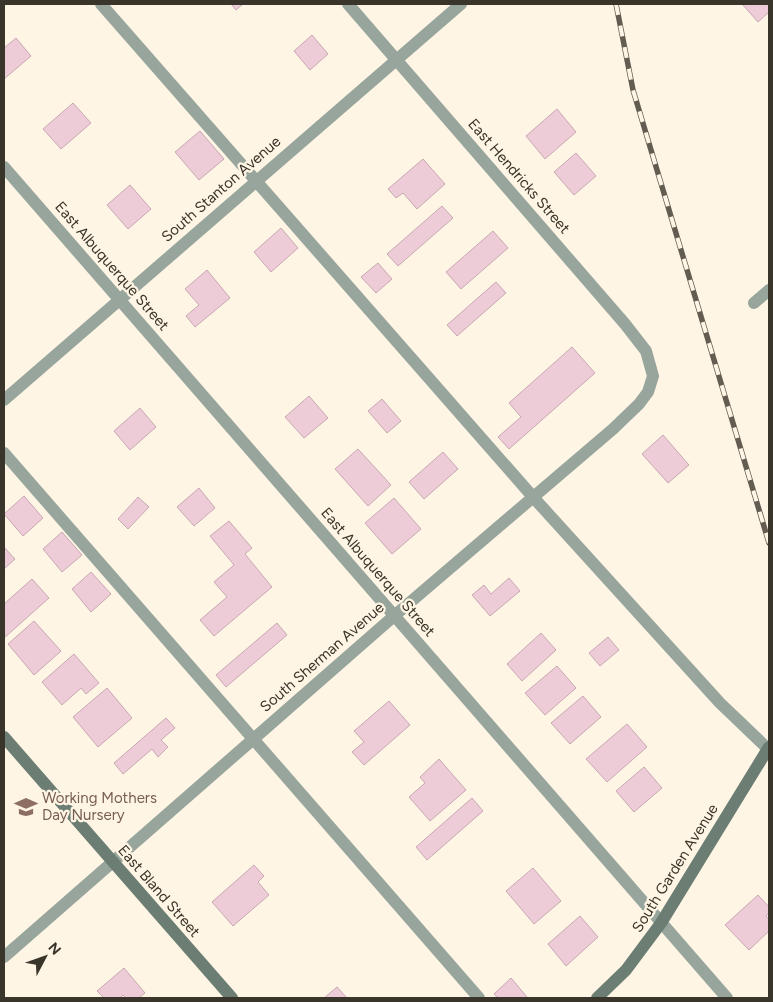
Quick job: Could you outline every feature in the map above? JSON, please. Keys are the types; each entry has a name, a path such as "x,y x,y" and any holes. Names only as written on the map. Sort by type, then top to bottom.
{"street":[{"path":"101,4 533,497 720,703 769,748"},
{"name":"East Hendricks Street","path":"348,4 625,324 646,351 653,376"},
{"name":"South Stanton Avenue","path":"4,400 460,4"},
{"name":"East Albuquerque Street","path":"4,167 727,998"},
{"path":"754,303 769,290"},
{"name":"South Sherman Avenue","path":"4,957 252,739 613,429 639,404 648,392 653,376"},
{"path":"4,453 479,998"},
{"name":"East Bland Street","path":"4,737 232,998"},
{"name":"South Garden Avenue","path":"597,998 626,970 661,923 769,748"}],"building":[{"path":"231,4 243,4 236,10"},
{"path":"742,4 769,4 769,12 758,22"},
{"path":"312,35 328,54 310,70 294,51"},
{"path":"16,38 31,56 4,79 4,48"},
{"path":"73,103 91,123 61,149 43,129"},
{"path":"557,109 576,132 545,159 526,136"},
{"path":"200,131 224,159 199,180 175,152"},
{"path":"576,153 596,176 574,195 554,172"},
{"path":"423,159 445,184 417,209 403,193 396,198 388,189"},
{"path":"130,185 151,209 128,229 107,205"},
{"path":"442,206 453,218 398,266 387,254"},
{"path":"281,228 298,248 271,272 254,252"},
{"path":"493,231 508,248 461,289 446,272"},
{"path":"378,263 392,279 376,293 361,277"},
{"path":"207,270 230,298 195,327 186,316 199,305 185,289"},
{"path":"496,282 506,293 457,336 447,325"},
{"path":"572,347 595,373 509,449 498,437 521,417 509,403"},
{"path":"309,396 328,418 304,438 285,417"},
{"path":"382,399 401,421 387,433 368,411"},
{"path":"140,408 156,427 130,450 114,431"},
{"path":"663,435 689,465 668,483 642,454"},
{"path":"358,449 391,485 368,506 335,469"},
{"path":"443,452 458,469 424,499 409,482"},
{"path":"199,488 215,508 194,526 177,507"},
{"path":"24,496 43,518 23,536 4,514"},
{"path":"138,497 149,507 128,529 118,519"},
{"path":"394,498 421,529 392,554 365,523"},
{"path":"229,521 252,548 245,554 272,587 214,636 200,620 227,597 214,582 234,565 210,536"},
{"path":"62,532 82,555 62,572 43,549"},
{"path":"4,547 15,559 4,569"},
{"path":"91,572 111,594 91,612 72,589"},
{"path":"509,578 520,591 490,616 472,595 484,585 491,594"},
{"path":"32,579 49,598 4,638 4,604"},
{"path":"34,621 61,651 34,675 8,644"},
{"path":"277,623 287,635 226,687 216,675"},
{"path":"541,633 556,650 522,681 507,664"},
{"path":"608,637 619,650 600,666 589,653"},
{"path":"74,654 99,683 86,694 81,688 62,705 42,682"},
{"path":"557,666 576,688 545,715 525,693"},
{"path":"107,688 132,718 98,747 73,717"},
{"path":"583,696 601,717 570,744 551,723"},
{"path":"389,701 410,725 364,765 352,752 364,742 354,731"},
{"path":"166,718 175,728 161,740 168,747 158,757 152,749 123,774 114,763"},
{"path":"627,724 647,747 607,782 586,759"},
{"path":"439,759 466,790 430,821 409,797 425,783 420,777"},
{"path":"644,767 662,788 634,812 616,791"},
{"path":"472,798 483,811 427,860 416,847"},
{"path":"254,865 264,876 258,882 269,895 233,926 212,902"},
{"path":"533,868 561,901 534,924 506,891"},
{"path":"758,895 769,907 769,913 766,916 769,920 769,931 749,950 725,925"},
{"path":"580,916 598,937 566,966 548,944"},
{"path":"124,968 145,993 139,998 126,998 123,995 120,998 104,998 97,991"},
{"path":"511,978 526,998 498,998 494,994"},
{"path":"337,987 347,998 324,998"}],"railway":[{"path":"616,4 633,90 769,543"}],"place":[{"name":"Working Mothers Day Nursery","path":"26,807"}]}
